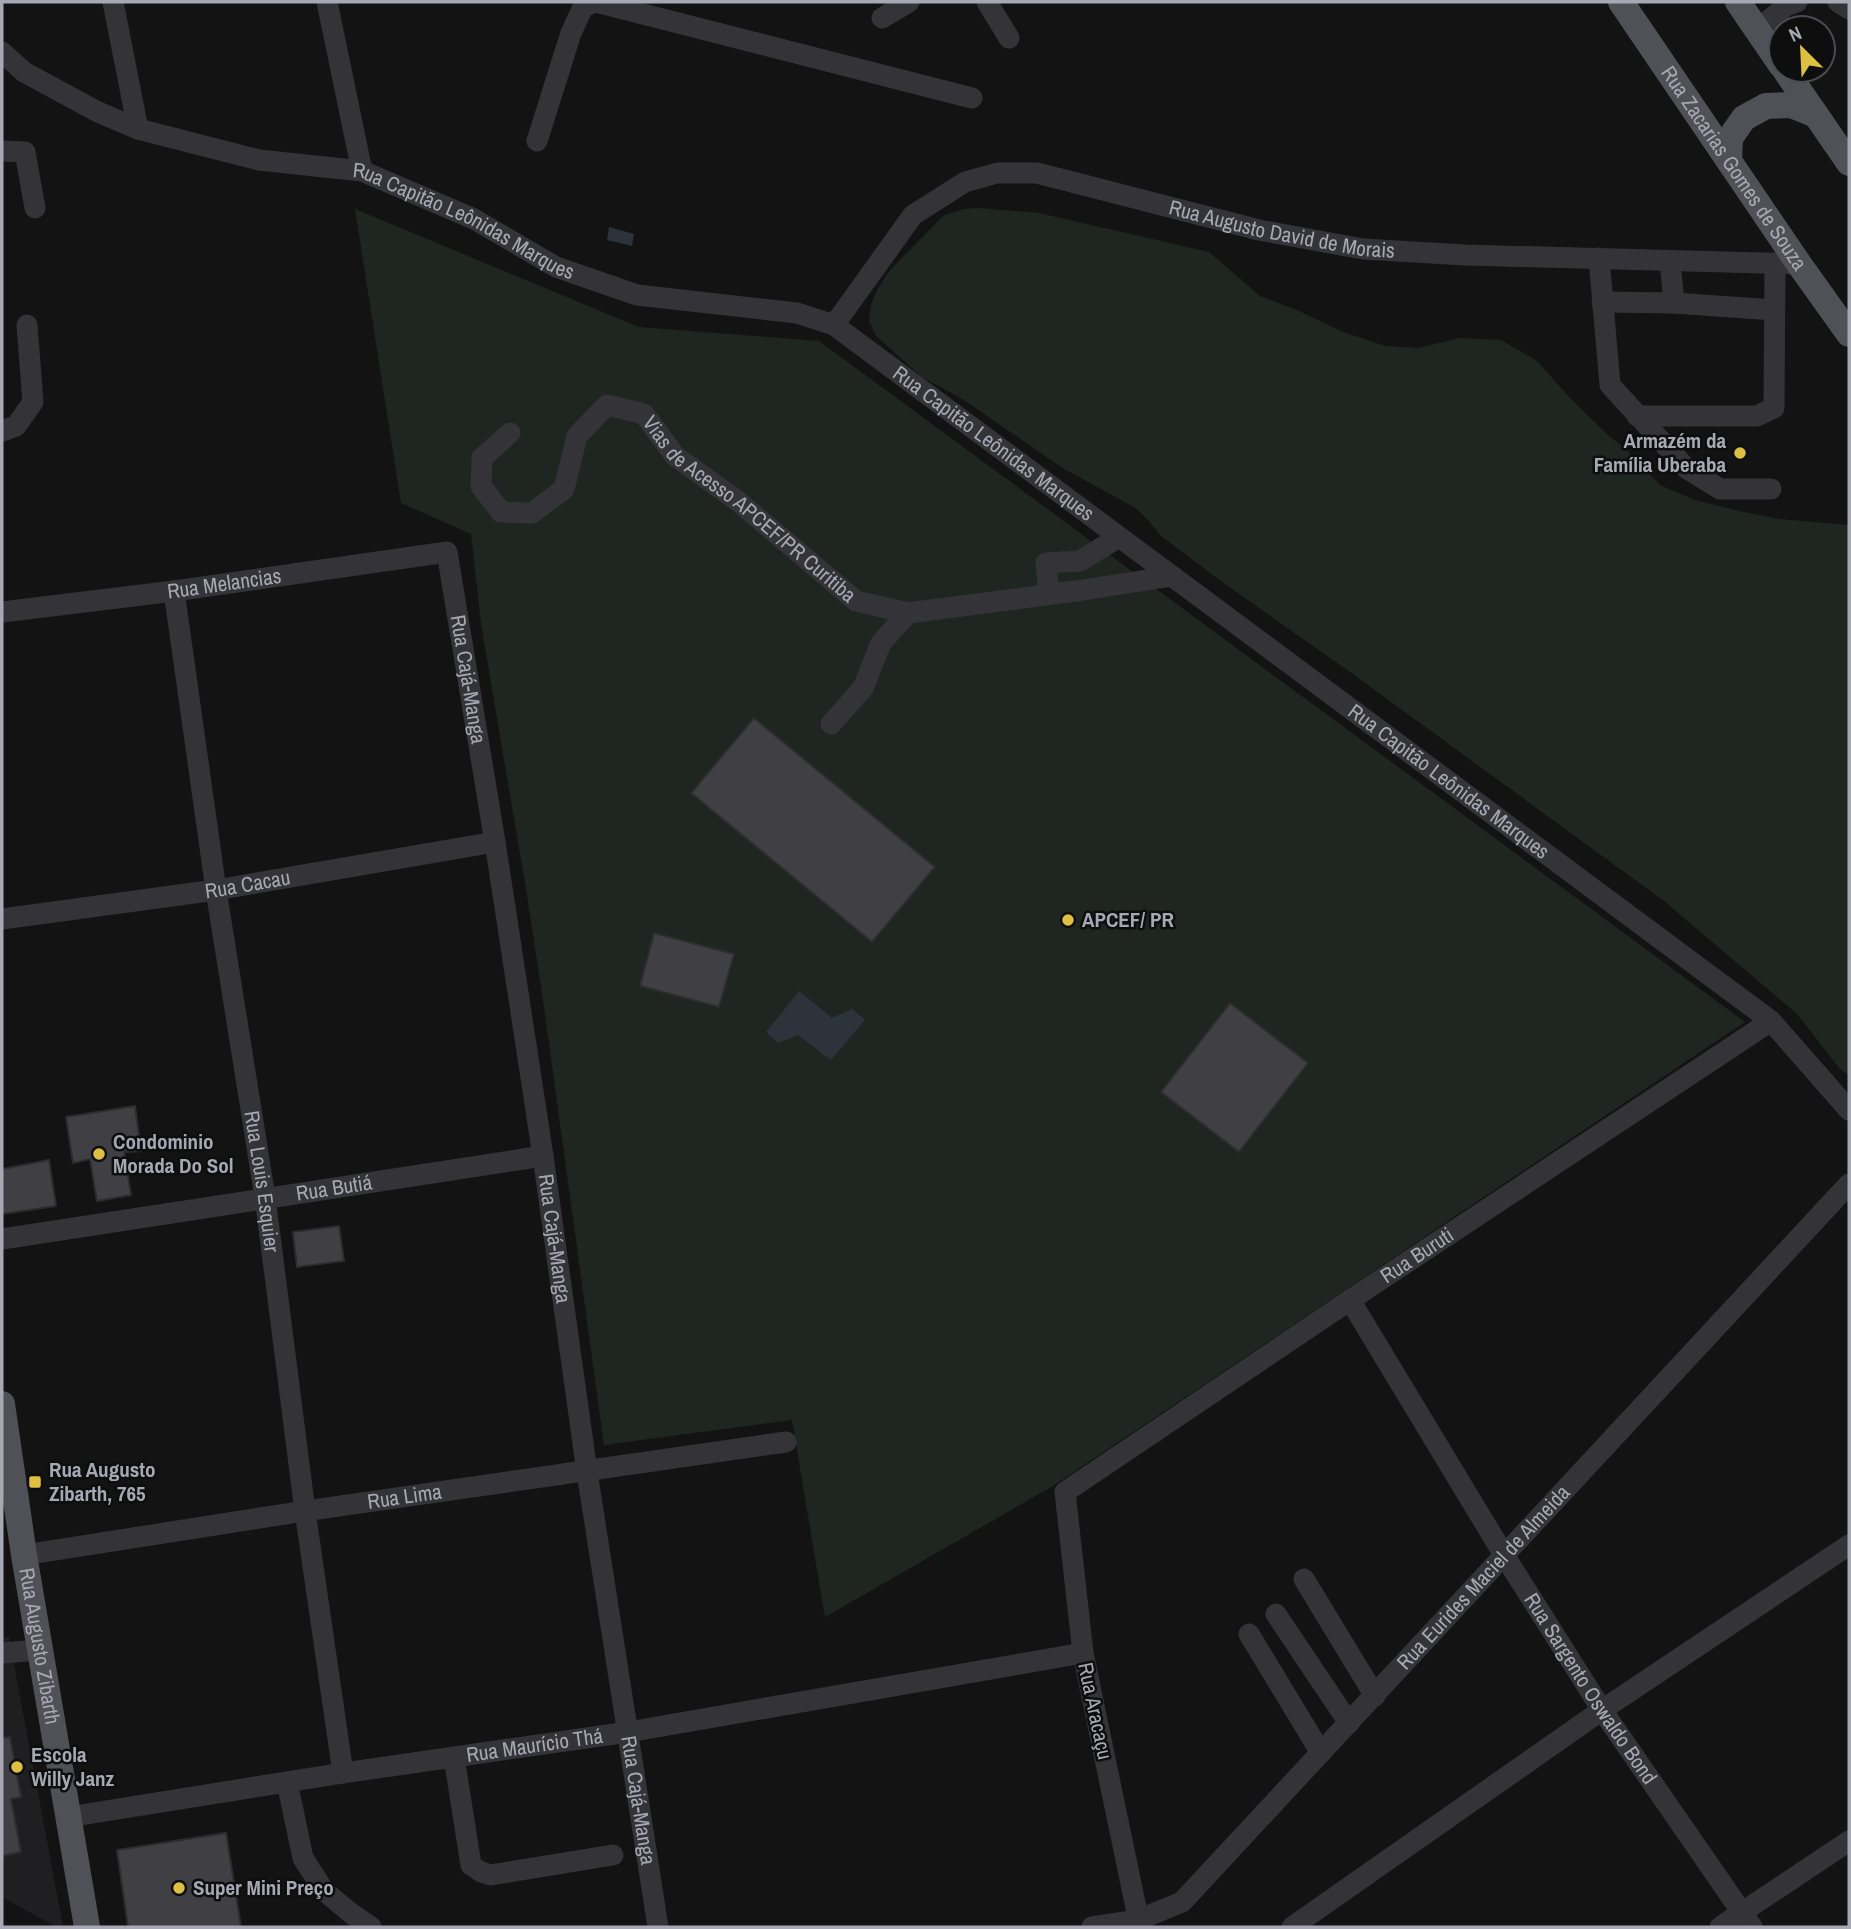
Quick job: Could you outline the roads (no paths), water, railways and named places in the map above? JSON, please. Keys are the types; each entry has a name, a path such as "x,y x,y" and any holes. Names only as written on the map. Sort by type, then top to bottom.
{"main road":[{"name":"Rua Zacarias Gomes de Souza","path":"1621,2 1729,161 1787,264 1849,334"},
{"path":"1738,2 1767,45"},
{"path":"1795,84 1849,163"},
{"path":"1729,161 1730,138 1745,118 1766,106 1791,106 1816,115"},
{"name":"Rua Augusto Zibarth","path":"3,1415 87,1927"}],"street":[{"path":"113,2 138,129"},
{"path":"327,2 362,171"},
{"path":"537,141 571,33 583,7 596,2 972,99"},
{"path":"882,18 909,2"},
{"path":"987,2 1009,38"},
{"path":"1838,2 1849,9"},
{"path":"1757,30 1790,3"},
{"name":"Rua Capitão Leônidas Marques","path":"2,52 24,72 97,112 138,129 259,160 362,171 474,219 556,267 638,295 797,313 834,325 1771,1021 1849,1110"},
{"path":"2,151 25,152 35,208"},
{"name":"Rua Augusto David de Morais","path":"834,325 913,215 965,182 997,173 1037,173 1259,230 1363,249 1465,256 1787,264"},
{"path":"1599,258 1610,385 1685,468 1720,489 1771,489"},
{"path":"1670,261 1674,303"},
{"path":"1637,415 1757,416 1774,408 1774,310 1787,264"},
{"path":"1602,302 1674,303 1774,310"},
{"path":"2,430 16,426 33,402 27,325"},
{"name":"Vias de Acesso APCEF/PR Curitiba","path":"510,433 482,458 481,486 501,512 532,513 564,489 577,436 607,405 643,414 675,456 739,502 856,601 908,613 1172,576"},
{"path":"1049,593 1046,563 1080,561 1119,537"},
{"name":"Rua Melancias","path":"2,612 447,552"},
{"name":"Rua Cajá-Manga","path":"447,552 495,842 587,1472 658,1927"},
{"path":"1080,561 1083,590"},
{"name":"Rua Louis Esquier","path":"174,590 216,890 265,1198 305,1511 343,1773"},
{"path":"831,724 863,688 881,643 908,613"},
{"name":"Rua Cacau","path":"2,919 216,890 495,842"},
{"name":"Rua Buruti","path":"1065,1492 1771,1021"},
{"name":"Rua Butiá","path":"2,1239 542,1156"},
{"name":"Rua Eurides Maciel de Almeida","path":"1092,1927 1139,1924 1182,1902 1849,1184"},
{"name":"Rua Sargento Oswaldo Bond","path":"1350,1300 1504,1555 1602,1710 1747,1920"},
{"name":"Rua Lima","path":"24,1555 305,1511 786,1442"},
{"name":"Rua Aracaçu","path":"1065,1492 1083,1653 1139,1924"},
{"path":"1292,1927 1602,1710 1849,1545"},
{"path":"1304,1579 1374,1696"},
{"path":"1276,1614 1349,1723"},
{"path":"1249,1634 1321,1753"},
{"path":"2,1653 40,1650"},
{"name":"Rua Maurício Thá","path":"68,1817 343,1773 628,1732 1083,1653"},
{"path":"454,1757 471,1865 481,1872 491,1875 613,1855"},
{"path":"287,1782 303,1858 324,1891 371,1927"},
{"path":"1720,1927 1747,1920 1849,1841"}],"place":[{"name":"Armazém da Família Uberaba","path":"1740,453"},
{"name":"APCEF/ PR","path":"1068,920"},
{"name":"Condominio Morada Do Sol","path":"99,1154"},
{"name":"Rua Augusto Zibarth, 765","path":"35,1482"},
{"name":"Escola Willy Janz","path":"17,1767"},
{"name":"Super Mini Preço","path":"179,1888"}]}
